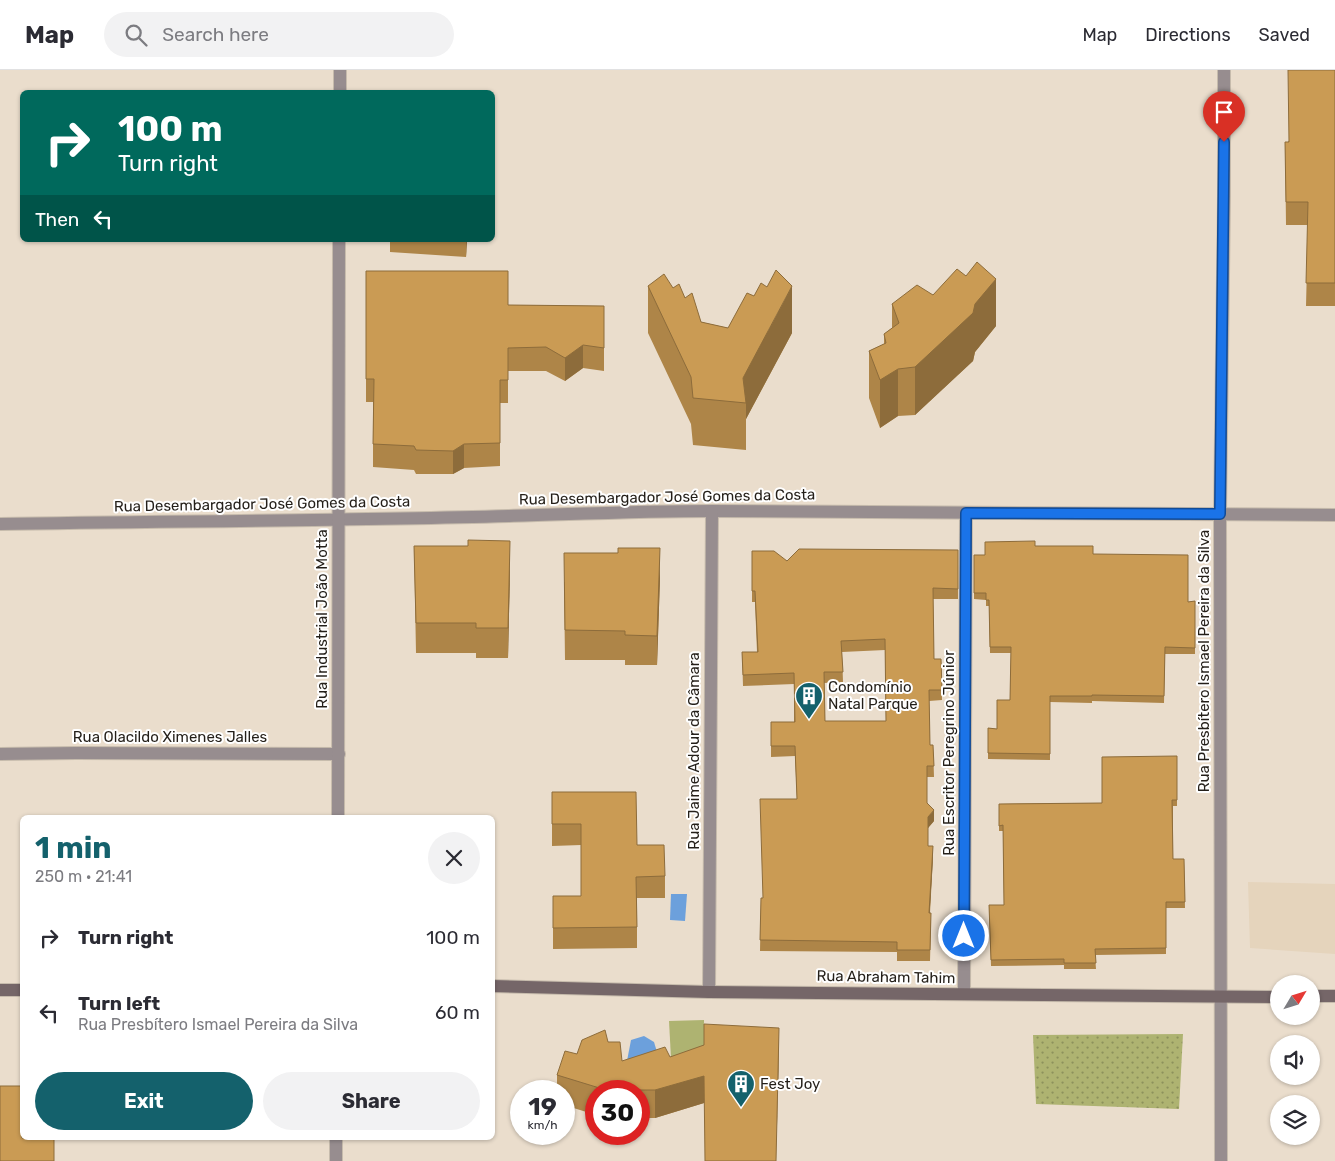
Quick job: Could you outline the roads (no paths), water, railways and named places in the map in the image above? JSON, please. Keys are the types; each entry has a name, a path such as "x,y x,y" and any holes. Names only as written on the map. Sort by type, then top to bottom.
{"main road":[{"name":"Rua Abraham Tahim","path":"495,986 709,992 1270,997"},
{"path":"0,990 20,990"},
{"path":"1320,996 1335,996"}],"street":[{"path":"340,70 340,90"},
{"name":"Rua Presbítero Ismael Pereira da Silva","path":"1222,1161 1220,514 1224,70"},
{"name":"Rua Industrial João Motta","path":"338,815 339,242"},
{"name":"Rua Desembargador José Gomes da Costa","path":"0,524 338,520 712,510 1335,516"},
{"name":"Rua Jaime Adour da Câmara","path":"709,992 712,510"},
{"name":"Rua Escritor Peregrino Júnior","path":"964,994 966,513"},
{"name":"Rua Olacildo Ximenes Jalles","path":"0,754 339,754"},
{"path":"336,1140 336,1161"}],"water":[{"path":"671,894 687,894 685,921 670,920"},
{"path":"644,1036 654,1042 657,1052 627,1061 631,1040"}],"place":[{"name":"Condomínio Natal Parque","path":"809,720"},
{"name":"Fest Joy","path":"741,1108"}]}
